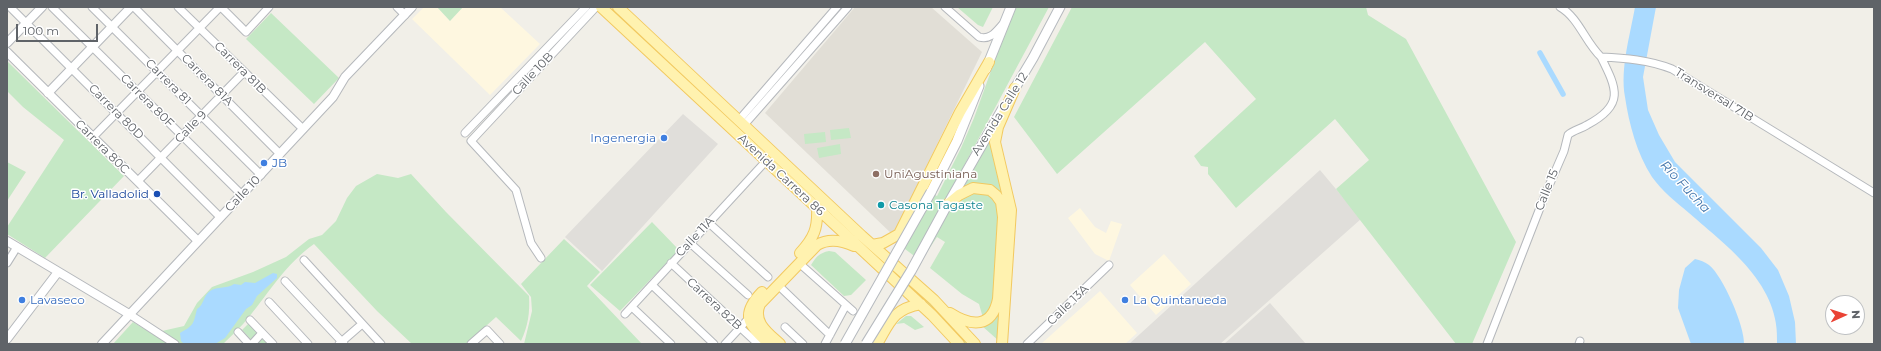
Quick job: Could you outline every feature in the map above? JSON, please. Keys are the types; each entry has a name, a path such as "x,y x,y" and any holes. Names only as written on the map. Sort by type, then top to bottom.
{"main road":[{"name":"Avenida Carrera 86","path":"601,7 921,304 959,344"},
{"name":"Avenida Carrera 86","path":"618,7 872,245 942,307 975,344"},
{"name":"Avenida Calle 12","path":"845,344 931,192 956,140 1011,7"},
{"name":"Avenida Calle 12","path":"866,344 911,271 975,153 1034,58 1060,7"},
{"path":"872,245 883,243 899,234 960,112 989,62"},
{"path":"1002,344 1011,210 995,142 998,127 1015,88"},
{"path":"942,307 964,321 972,323 980,323 986,320 994,312 998,299 1003,217 1001,202 996,195 990,190 981,188 966,191 947,205"},
{"path":"769,344 753,329 749,318 749,309 754,300 813,238 817,227 816,208"},
{"path":"780,344 761,325 757,315 760,304 817,245 828,240 842,242 860,249"},
{"path":"877,344 895,314 903,308 921,304"},
{"path":"841,344 851,331"}],"street":[{"name":"Carrera 80D","path":"10,7 161,157 220,218"},
{"path":"7,43 42,7"},
{"name":"Carrera 80F","path":"52,7 242,195"},
{"name":"Carrera 81","path":"92,7 261,175"},
{"path":"48,92 132,7"},
{"name":"Carrera 81A","path":"132,7 178,50 280,154"},
{"name":"Carrera 81B","path":"178,7 303,129"},
{"path":"93,137 221,7 246,32 265,8"},
{"path":"397,7 405,15"},
{"name":"Calle 10","path":"102,344 261,175 333,96 345,78 412,7"},
{"name":"Calle 10B","path":"466,133 586,7"},
{"name":"Calle 10B","path":"541,258 531,243 516,190 471,141 596,7"},
{"path":"742,122 837,7"},
{"path":"742,122 848,7"},
{"path":"945,7 976,35 983,38 989,38 1006,20"},
{"path":"1560,7 1576,22 1585,38 1601,57"},
{"name":"Carrera 80C","path":"7,52 198,241"},
{"name":"Transversal 71B","path":"1601,57 1623,58 1658,64 1672,69 1874,193"},
{"name":"Calle 15","path":"1488,344 1545,195 1551,185 1568,135 1588,125 1608,109 1614,101 1614,85 1601,57"},
{"name":"Calle 9","path":"138,181 244,72"},
{"name":"Calle 11A","path":"625,314 766,161"},
{"path":"709,223 768,277"},
{"path":"7,241 129,314 175,344"},
{"path":"690,243 748,295"},
{"path":"7,263 17,247"},
{"path":"304,260 381,344"},
{"path":"799,263 853,311"},
{"name":"Carrera 82B","path":"671,264 758,344"},
{"name":"Calle 13A","path":"1027,344 1109,265"},
{"path":"7,339 58,272"},
{"path":"285,280 341,343 362,324"},
{"path":"652,285 714,344"},
{"path":"778,285 830,335"},
{"path":"269,302 308,344"},
{"path":"825,344 846,305"},
{"path":"632,307 671,344"},
{"path":"725,344 749,318"},
{"path":"250,320 273,344"},
{"path":"785,327 803,344"},
{"path":"471,344 486,330 500,344"},
{"path":"238,332 250,344 262,332"}],"shaded area":[{"path":"424,7 437,7 450,21 463,7 500,7 540,44 490,95 412,19"},
{"name":"UniAgustiniana","path":"855,7 931,7 982,52 893,235 765,113"},
{"path":"683,114 718,144 602,271 565,237"},
{"path":"1320,170 1361,219 1220,344 1129,344"},
{"path":"1080,208 1095,227 1106,233 1111,221 1122,224 1109,261 1095,254 1068,218"},
{"path":"1164,254 1191,284 1156,315 1130,285"},
{"path":"1100,291 1137,333 1125,344 1041,344"},
{"path":"1270,303 1306,344 1224,344"}],"green space":[{"path":"437,7 463,7 450,21"},
{"path":"957,7 993,7 983,27 978,25"},
{"path":"1014,7 1049,7 943,205 952,210 963,197 977,192 990,196 995,201 999,210 995,297 992,308 983,318 979,304 962,294 930,268 945,242 937,237 921,261 897,243 927,191 937,196 961,148 974,118"},
{"path":"1072,7 1366,7 1368,15 1406,39 1516,242 1472,344 1456,344 1336,189 1369,160 1335,119 1236,208 1208,174 1208,167 1201,166 1194,156 1256,99 1205,42 1057,174 1014,117"},
{"path":"271,13 339,78 314,104 246,39"},
{"path":"7,61 124,176 45,258 7,234 7,227 64,140 23,107 7,91"},
{"path":"996,123 993,141 1009,212 999,341 982,326 989,323 994,318 1000,306 1007,211 1001,195 991,186 978,184 961,189"},
{"path":"849,128 851,138 831,140 830,130"},
{"path":"825,132 826,142 805,144 804,134"},
{"path":"840,144 841,154 819,158 817,148"},
{"path":"7,162 26,172 7,201"},
{"path":"377,174 398,178 411,174 446,212 529,296 528,319 521,341 496,317 466,344 412,344 377,311 314,244 295,260 279,278 246,321 223,344 180,344 162,331 184,326 197,303 212,287 253,272 286,257 309,239 322,235 336,221 347,198 356,186"},
{"path":"652,222 679,250 620,311 590,285"},
{"path":"564,239 600,272 587,286 642,344 524,344 532,311 531,297 521,284"},
{"path":"829,251 835,252 866,280 851,295 844,296 811,265 818,256"},
{"path":"909,282 926,296 969,344 965,344 940,315 907,285"},
{"path":"906,316 911,316 924,327 915,330 904,323 896,324"},
{"path":"133,322 169,344 113,344"},
{"path":"249,323 269,344 255,344 242,330"}],"water":[{"name":"Río Fucha","path":"1635,7 1656,7 1643,77 1648,110 1659,135 1675,162 1761,248 1778,270 1789,296 1795,322 1796,344 1777,344 1776,323 1771,304 1750,270 1720,240 1660,187 1652,177 1642,159 1631,128 1624,86 1626,52"},
{"path":"1695,259 1709,265 1721,280 1737,314 1744,344 1691,344 1678,308 1679,290 1685,268"},
{"path":"273,273 277,274 277,278 257,296 252,305 246,309 225,338 215,344 184,344 181,341 180,333 192,324 197,309 210,291 216,288 232,286 234,284 241,285 245,282 255,283"}],"waterway":[{"path":"1540,53 1563,94"}],"place":[{"name":"Ingenergia","path":"664,138"},
{"name":"JB","path":"264,163"},
{"name":"UniAgustiniana","path":"876,174"},
{"name":"Br. Valladolid","path":"157,194"},
{"name":"Casona Tagaste","path":"881,205"},
{"name":"Lavaseco","path":"22,300"},
{"name":"La Quintarueda","path":"1125,300"}]}
